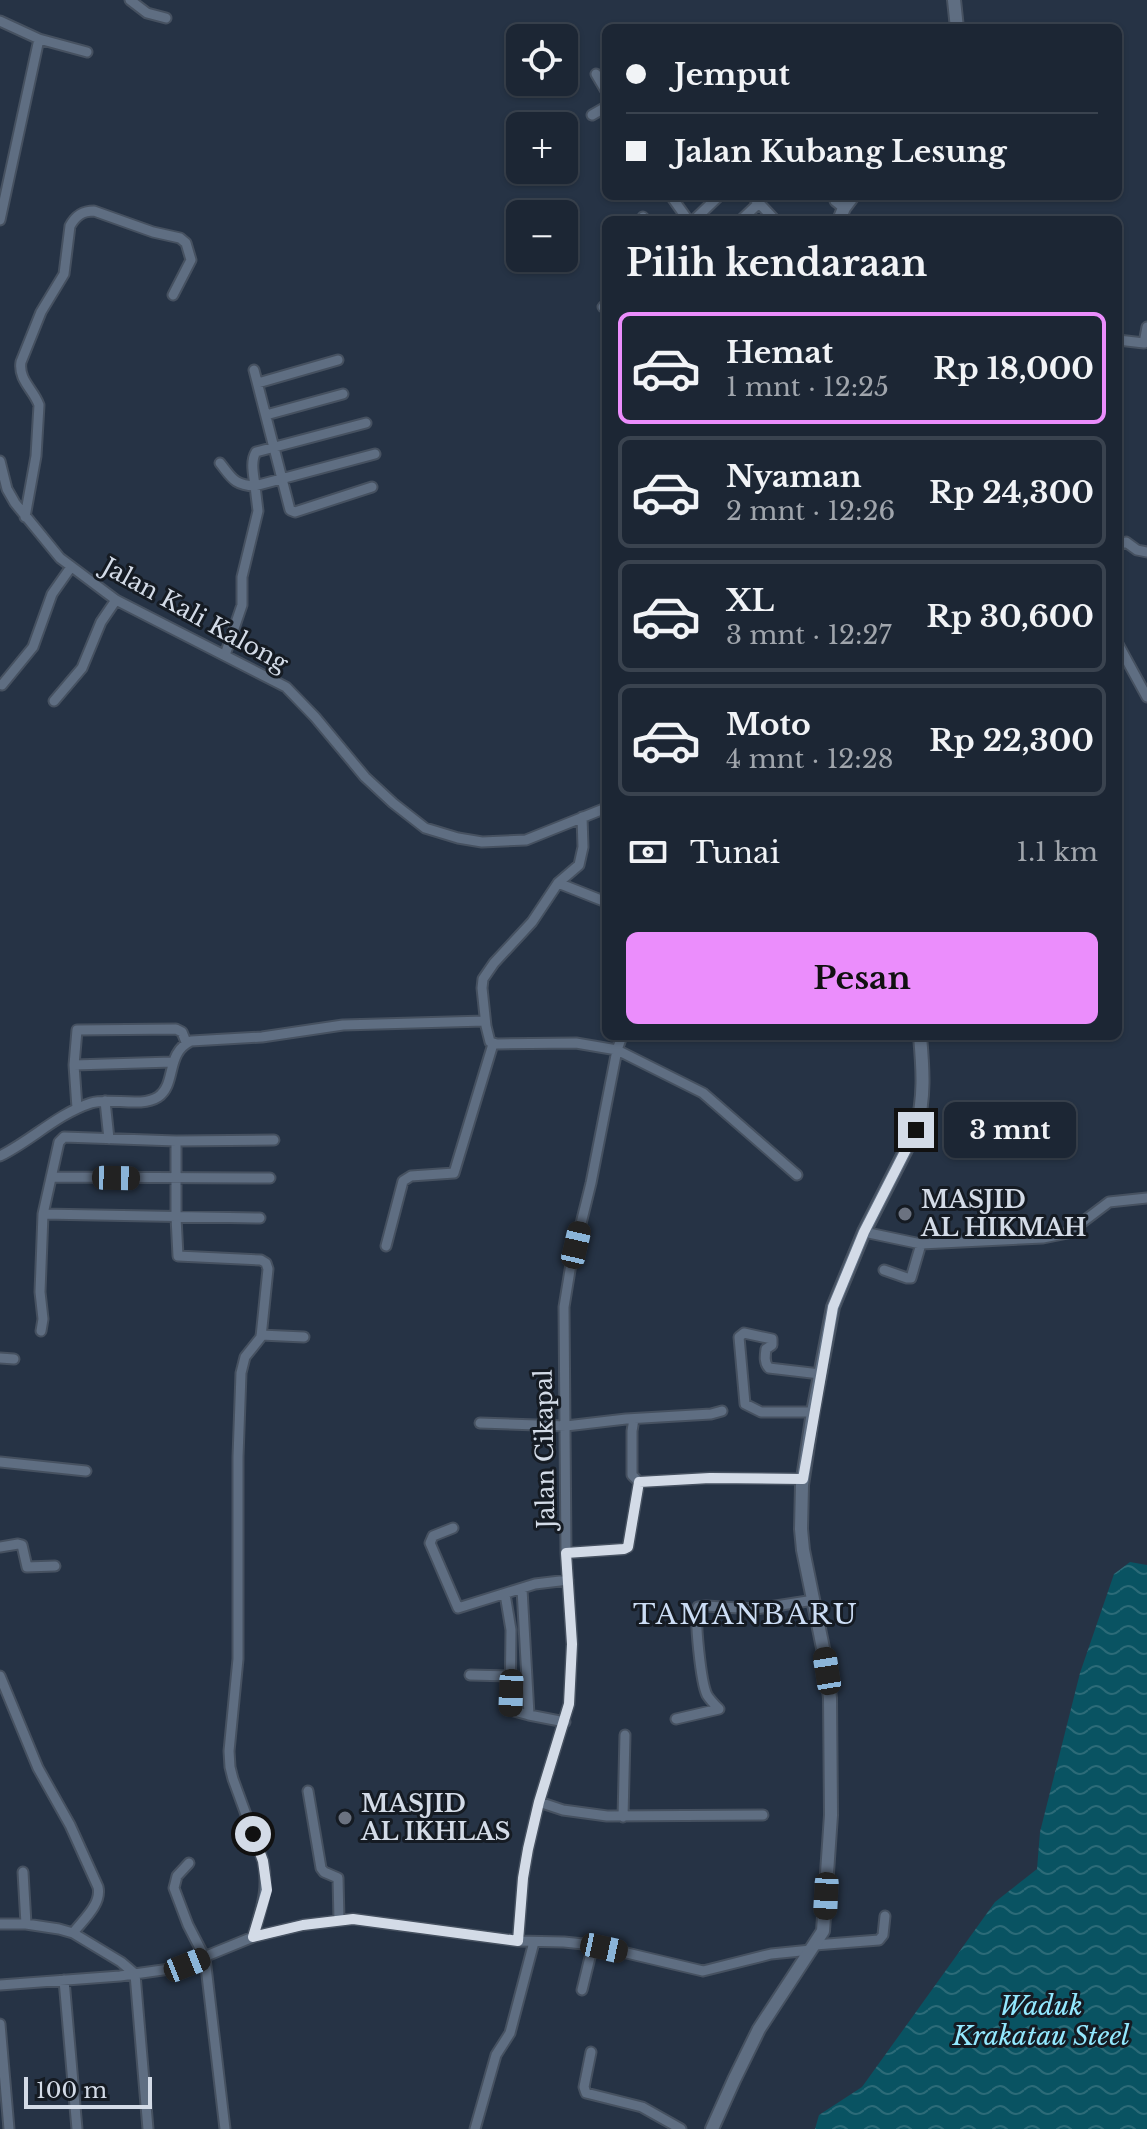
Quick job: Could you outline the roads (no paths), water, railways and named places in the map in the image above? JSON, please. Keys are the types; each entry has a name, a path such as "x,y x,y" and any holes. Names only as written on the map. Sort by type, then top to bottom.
{"street":[{"path":"130,0 147,13 166,18"},
{"path":"954,0 957,24"},
{"path":"0,21 39,39 87,52"},
{"path":"0,220 39,39"},
{"path":"596,74 602,84"},
{"path":"592,115 602,109"},
{"path":"0,161 11,164"},
{"path":"674,200 688,216"},
{"path":"696,216 714,200"},
{"path":"757,200 771,216"},
{"path":"25,517 36,456 39,405 24,380 21,362 41,312 64,274 70,226 74,219 87,211 94,211 180,238 186,243 191,260 173,295"},
{"path":"1122,340 1146,343 1147,327"},
{"path":"258,383 338,360"},
{"path":"254,370 288,507 295,512 372,487"},
{"path":"266,415 343,394"},
{"path":"225,655 242,605 241,584 258,511 253,456 256,452 366,423"},
{"path":"220,463 242,486 255,486 375,454"},
{"name":"Jalan Kali Kalong","path":"0,461 7,489 25,517 60,558 116,600 286,687 365,777 425,828 482,842 526,840 602,810"},
{"path":"1122,544 1126,542 1137,550 1147,552"},
{"path":"2,685 33,647 52,594 71,567"},
{"path":"54,701 82,668 101,622 116,600"},
{"path":"1122,651 1147,697"},
{"path":"493,1044 488,1038 485,1021 483,979 532,922 558,883 574,871 582,857 582,817"},
{"path":"558,883 602,900"},
{"path":"186,1042 262,1037 343,1025 485,1021"},
{"path":"72,1111 76,1031 79,1029 176,1029 182,1032 186,1042"},
{"name":"Jalan Cikapal","path":"518,1941 523,1878 539,1802 569,1704 572,1644 566,1553 564,1307 621,1040"},
{"path":"712,2129 759,2029 813,1948 825,1922 831,1815 830,1698 801,1529 803,1479 833,1307 864,1232 919,1121 924,1082 920,1040"},
{"path":"0,1156 72,1111 95,1102 156,1098 167,1085 172,1062 186,1042"},
{"path":"493,1044 576,1043 617,1050 703,1093 797,1175"},
{"path":"386,1246 403,1181 411,1176 454,1173 493,1044"},
{"path":"74,1065 172,1062"},
{"path":"105,1101 109,1139"},
{"path":"41,1331 43,1214 61,1139 274,1140"},
{"path":"176,1141 178,1256 261,1260 268,1269 261,1335 245,1357 241,1373 238,1659 229,1751 233,1779 266,1872 267,1890 253,1937"},
{"path":"52,1177 270,1178"},
{"path":"864,1232 921,1244 982,1243 1061,1235 1075,1229 1109,1202 1147,1198"},
{"path":"43,1214 260,1218"},
{"path":"884,1270 911,1278 921,1244"},
{"path":"813,1412 761,1412 745,1404 739,1337 744,1333 772,1339 772,1345 766,1350 769,1368 820,1374"},
{"path":"261,1335 304,1337"},
{"path":"0,1358 14,1359"},
{"path":"480,1423 566,1426 722,1411"},
{"path":"634,1419 632,1475 639,1482 710,1478 803,1479"},
{"path":"0,1462 86,1471"},
{"path":"566,1553 628,1547 639,1482"},
{"path":"453,1528 433,1536 430,1543 456,1606 461,1608 535,1584 568,1580"},
{"path":"0,1547 22,1545 27,1567 55,1566"},
{"path":"522,1589 529,1715"},
{"path":"505,1594 511,1626 510,1710 565,1722"},
{"path":"676,1719 719,1708 708,1697 702,1679 696,1618 698,1607 756,1609 814,1600"},
{"path":"470,1675 511,1676"},
{"path":"0,1676 38,1768 70,1825 100,1893 73,1933"},
{"path":"623,1817 625,1735"},
{"path":"308,1791 319,1864 324,1872 338,1876 339,1920"},
{"path":"539,1802 563,1810 623,1817 763,1815"},
{"path":"189,1863 177,1876 174,1888 205,1958 225,2129"},
{"path":"23,1872 26,1924"},
{"path":"0,1985 177,1968 253,1937 339,1920 373,1920 430,1931 518,1941 593,1945 703,1971 771,1954 879,1940 883,1935 885,1916"},
{"path":"0,1924 26,1924 73,1933 135,1974 148,2129"},
{"path":"475,2129 496,2055 508,2038 534,1942"},
{"path":"582,1990 593,1945"},
{"path":"64,1980 77,2129"},
{"path":"0,2024 9,2129"},
{"path":"591,2052 584,2087 587,2094 642,2107 681,2129"}],"water":[{"name":"Waduk Krakatau Steel","path":"1130,1562 1147,1565 1147,2129 815,2129 819,2115 862,2087 995,1902 1037,1869 1040,1832 1080,1673 1114,1574"}],"place":[{"name":"MASJID AL HIKMAH","path":"905,1214"},
{"name":"MASJID AL IKHLAS","path":"345,1818"}],"district":[{"name":"TAMANBARU","path":"746,1614"}]}
